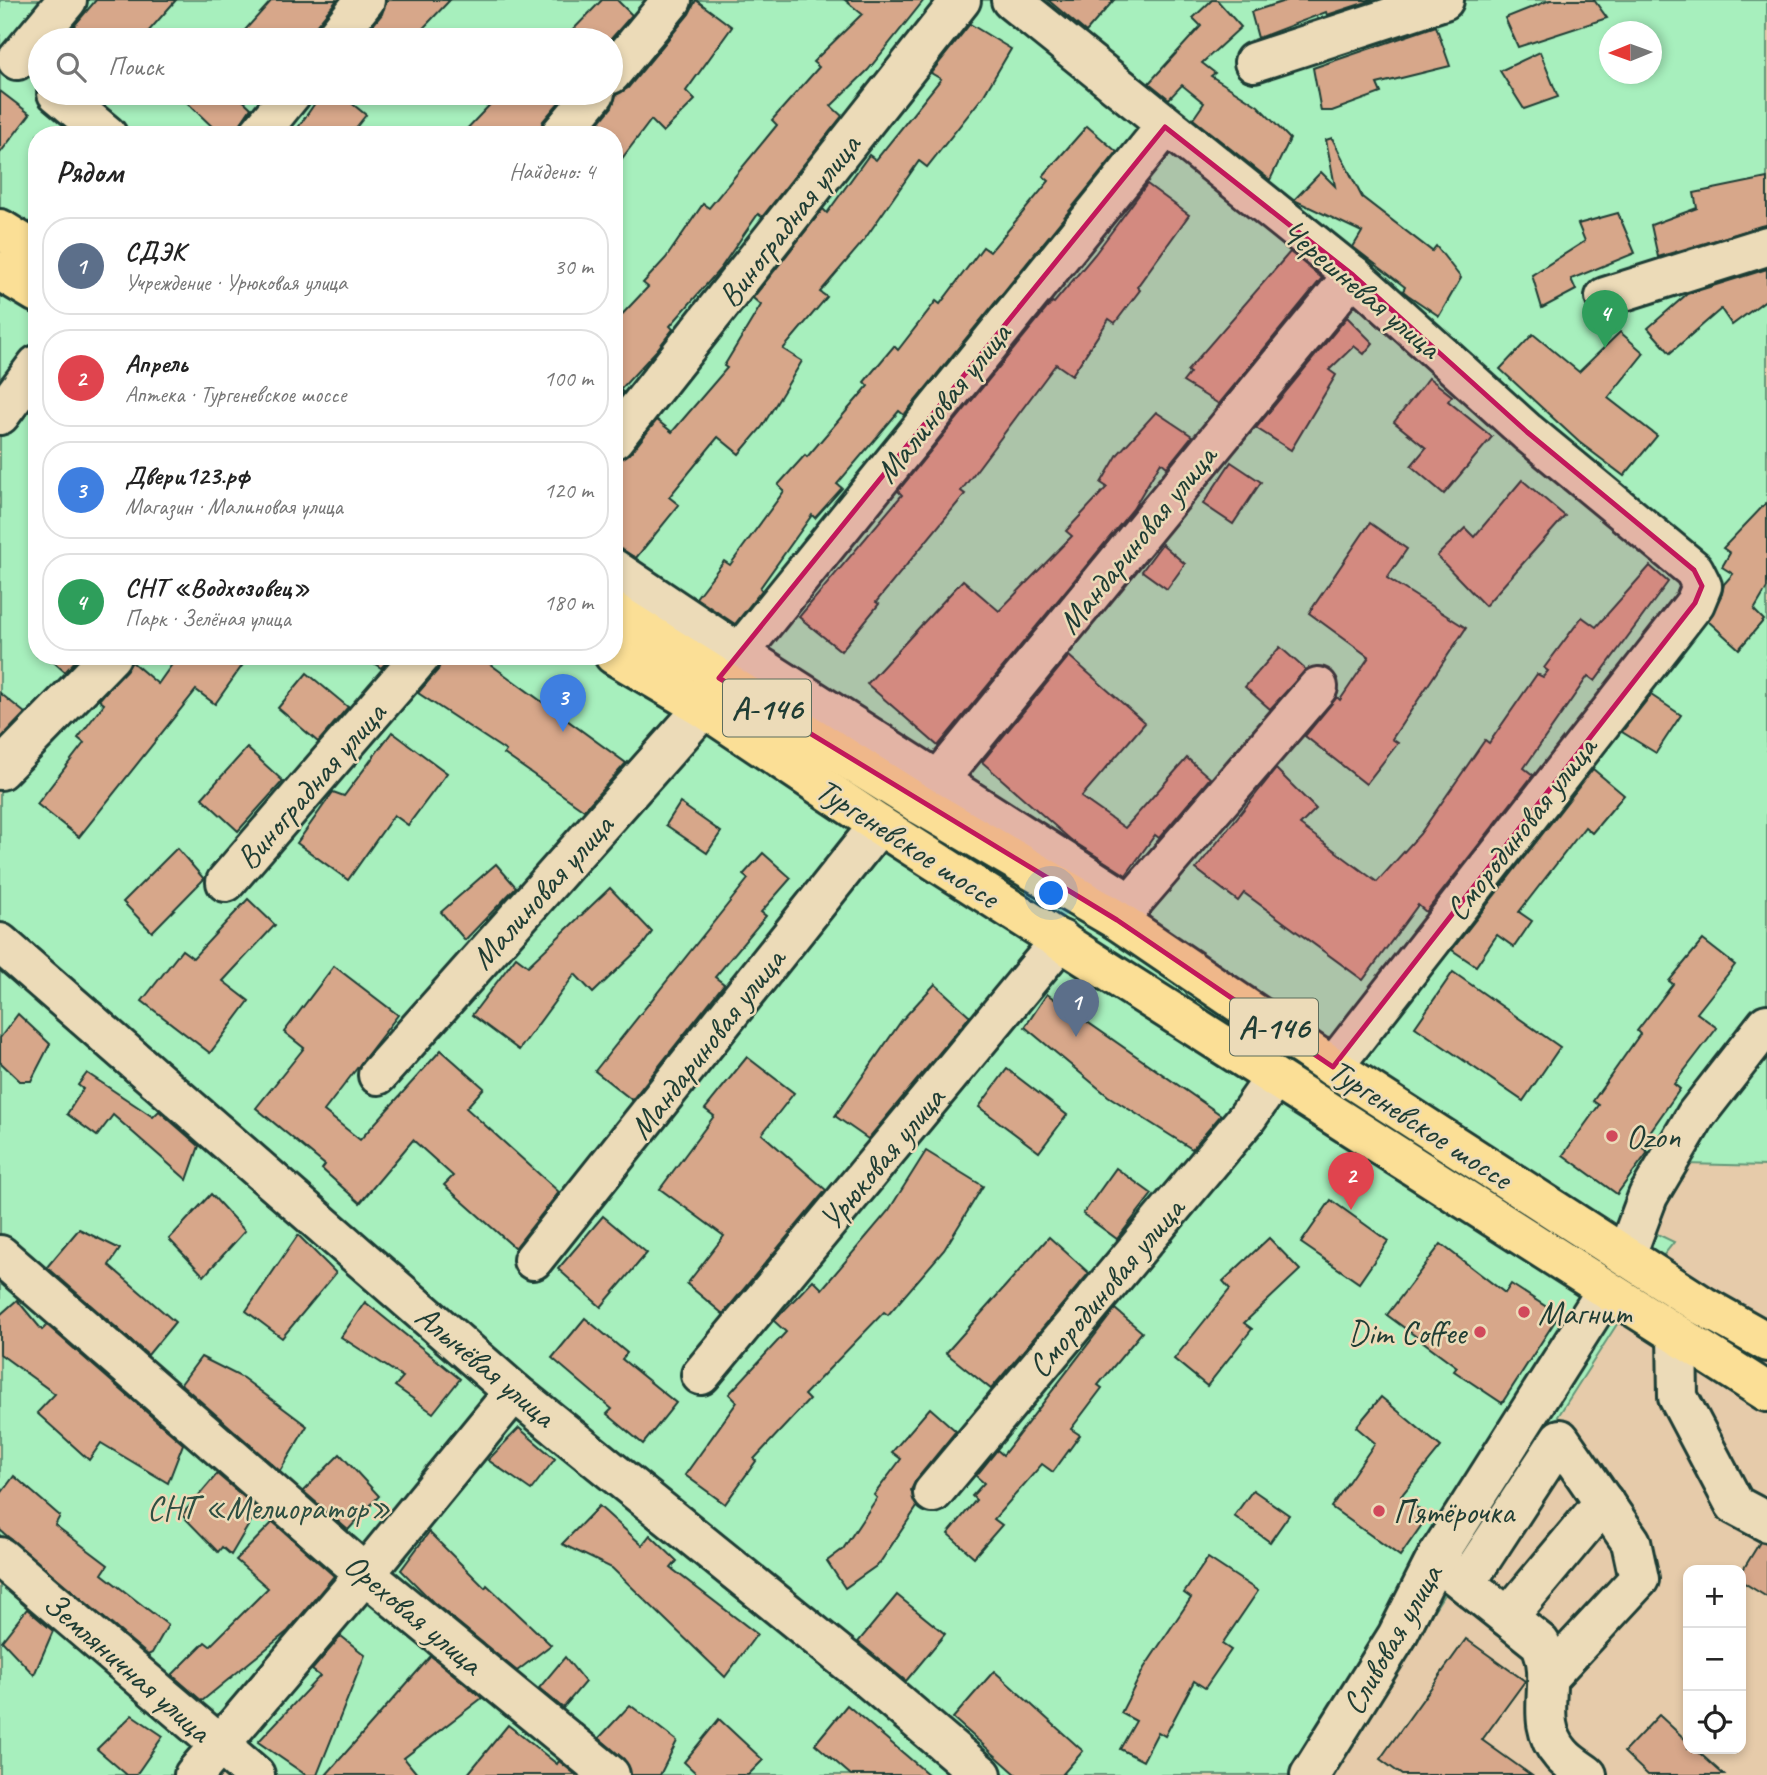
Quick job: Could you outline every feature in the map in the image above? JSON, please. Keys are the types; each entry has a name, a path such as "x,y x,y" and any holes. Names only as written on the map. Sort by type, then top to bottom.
{"highway":[{"path":"0,229 28,246"},
{"path":"0,271 28,288"},
{"name":"Тургеневское шоссе","path":"623,618 721,680 929,792 1124,912 1333,1067 1703,1306 1767,1342"},
{"name":"Тургеневское шоссе","path":"623,657 721,680 879,825 1767,1392"}],"street":[{"path":"45,28 67,0"},
{"path":"343,28 365,0"},
{"path":"623,59 672,0"},
{"name":"Виноградная улица","path":"623,428 961,0"},
{"name":"Черешневая улица","path":"1011,0 1165,127 1353,275 1527,432 1694,570 1702,586"},
{"path":"1254,62 1444,0"},
{"path":"71,105 96,126"},
{"path":"265,126 282,105"},
{"path":"568,126 585,105"},
{"name":"Малиновая улица","path":"377,1075 721,680 1165,127"},
{"path":"1605,297 1767,246"},
{"name":"Мандариновая улица","path":"929,792 1353,275"},
{"path":"0,415 28,377"},
{"path":"623,578 721,680"},
{"name":"Смородиновая улица","path":"1333,1067 1695,603 1702,586"},
{"path":"0,770 102,665"},
{"name":"Виноградная улица","path":"226,882 413,665"},
{"path":"1124,912 1318,687"},
{"name":"Мандариновая улица","path":"533,1260 879,825"},
{"name":"Урюковая улица","path":"701,1375 1061,940"},
{"name":"Алычёвая улица","path":"0,943 514,1392 868,1678 982,1775"},
{"path":"1626,1255 1648,1196 1696,1115 1767,1024"},
{"name":"Смородиновая улица","path":"933,1493 1246,1119 1274,1079"},
{"name":"Ореховая улица","path":"0,1255 365,1574 610,1775"},
{"name":"Сливовая улица","path":"1310,1775 1397,1636 1436,1559 1606,1291"},
{"path":"1677,1335 1678,1397 1735,1505 1767,1522"},
{"path":"194,1775 365,1574 514,1392"},
{"path":"1466,1583 1560,1439 1631,1542 1639,1579 1548,1677"},
{"path":"1508,1617 1604,1503"},
{"name":"Земляничная улица","path":"0,1557 256,1775"},
{"path":"1436,1559 1540,1643 1549,1660 1545,1727 1561,1754 1587,1775"}],"highlighted area":[{"path":"1165,127 1353,275 1527,432 1694,570 1702,586 1695,603 1333,1067 1117,920 719,678"}],"green space":[{"name":"СНТ «Мелиоратор»","path":"0,0 1767,0 1767,1166 1685,1164 1655,1233 1674,1242 1651,1271 1349,1743 1324,1775 0,1775"}],"building":[{"path":"96,0 176,0 152,28 72,28"},
{"path":"272,0 337,0 315,28 247,28"},
{"path":"386,0 450,0 423,28 371,28 382,14"},
{"path":"602,0 617,0 632,15 621,28 575,28"},
{"path":"696,0 732,27 686,91 695,100 663,132 651,120 623,157 623,126 596,126 613,105 623,105 623,91 689,14"},
{"path":"845,0 924,0 868,70 831,106 842,116 762,217 758,214 720,269 670,326 673,329 656,351 623,387 623,313 648,287 643,283 666,258 703,204 709,208 777,125 772,120 819,67 813,62 862,14"},
{"path":"1048,0 1114,0 1086,32"},
{"path":"1212,0 1217,0 1241,27 1202,63 1215,73 1211,76 1258,106 1290,139 1270,180 1193,119 1204,103 1182,85 1169,99 1149,83 1201,26 1193,18"},
{"path":"1288,0 1373,0 1327,15 1326,12 1258,38 1251,12"},
{"path":"1550,0 1594,0 1607,18 1518,47 1505,18"},
{"path":"970,24 1011,49 984,95 927,167 919,161 862,243 820,292 827,297 783,349 802,361 762,427 739,454 718,437 669,497 679,505 636,558 623,552 623,456 631,453 657,420 672,432 727,368 724,366 761,305 753,298 823,209 827,213 869,155 876,160 941,79 931,73"},
{"path":"1436,26 1450,66 1377,84 1381,93 1332,111 1321,111 1313,68"},
{"path":"1540,52 1558,97 1524,109 1500,71"},
{"path":"0,91 30,114 0,153"},
{"path":"190,105 248,105 251,108 239,126 212,126"},
{"path":"314,105 354,105 366,115 357,126 299,126"},
{"path":"490,105 557,105 542,126 470,126"},
{"path":"1087,126 1117,152 904,415 899,411 837,484 842,488 815,518 812,515 760,588 762,590 735,624 696,598 724,561 730,565 784,491 778,485 805,455 807,457 868,386 864,382 894,346 898,350 936,301 940,304 983,247 990,252 1049,181 1043,176"},
{"path":"1332,138 1362,197 1432,251 1436,246 1461,278 1439,316 1403,291 1405,287 1353,247 1362,232 1294,200 1321,172 1335,186 1326,140"},
{"path":"1767,178 1767,225 1658,257 1651,225 1697,208 1694,193"},
{"path":"1147,184 1189,215 1137,287 1140,290 1115,323 1109,319 1072,375 1056,364 961,491 965,494 876,602 879,604 841,651 799,617 902,495 898,491 1052,302 1054,303 1095,254"},
{"path":"1618,213 1635,253 1571,279 1576,290 1542,308 1532,275 1585,241 1578,224"},
{"path":"1290,252 1322,278 1219,404 1183,382 1190,373 1187,371"},
{"path":"1767,269 1767,299 1732,325 1721,309 1670,353 1648,328 1687,294"},
{"path":"1347,317 1373,343 1364,354 1354,346 1329,370 1336,375 1291,450 1256,428"},
{"path":"1620,332 1644,353 1608,398 1657,436 1624,476 1579,442 1500,369 1533,334 1579,372"},
{"path":"1429,378 1452,396 1448,401 1492,437 1444,494 1411,466 1426,448 1394,422"},
{"path":"1156,412 1192,436 1167,467 1161,462 1133,509 938,746 867,684 963,580 999,611 1072,536 1066,531 1107,487 1101,483 1118,454"},
{"path":"1231,462 1261,482 1233,524 1203,504"},
{"path":"1522,480 1565,516 1485,606 1437,556 1465,528 1474,537"},
{"path":"1767,502 1767,588 1754,610 1764,620 1739,649 1708,621 1722,594 1724,584 1733,574 1722,567 1730,553 1723,548"},
{"path":"1370,523 1407,549 1387,578 1466,628 1392,739 1398,743 1366,784 1305,736 1337,697 1340,700 1369,657 1309,613"},
{"path":"1162,544 1185,564 1167,589 1142,571"},
{"path":"1650,566 1668,582 1595,681 1588,676 1524,768 1533,775 1426,912 1418,905 1363,980 1244,893 1238,901 1196,869 1276,769 1316,809 1300,825 1377,882 1420,834 1485,740 1489,743 1537,674 1543,677 1548,671 1544,668 1582,617 1596,627"},
{"path":"1280,647 1306,670 1270,709 1245,687"},
{"path":"1069,656 1145,723 1081,797 1125,828 1187,758 1210,778 1159,838 1155,835 1126,875 1071,840 982,762"},
{"path":"57,665 72,665 65,672"},
{"path":"129,665 136,665 158,684 172,665 243,665 215,704 196,690 79,837 37,804 84,743 78,738 104,704 99,700"},
{"path":"439,665 491,665 626,763 584,810 504,754 506,751 418,693"},
{"path":"307,673 348,707 318,742 278,708"},
{"path":"0,693 25,713 0,739"},
{"path":"1651,695 1681,715 1656,753 1622,732"},
{"path":"392,732 447,773 408,825 394,815 348,880 297,843 333,792 344,796"},
{"path":"247,748 283,781 238,831 202,798"},
{"path":"1593,769 1624,795 1592,833 1585,827 1519,912 1532,921 1514,947 1497,935 1476,966 1452,950"},
{"path":"680,803 721,832 707,853 666,825"},
{"path":"177,848 204,879 152,932 123,902"},
{"path":"763,853 791,878 761,912 766,916 715,977 724,984 632,1100 595,1071 748,879 743,875"},
{"path":"496,864 516,887 465,940 441,912"},
{"path":"610,888 652,932 642,946 593,993 575,974 519,1050 472,1015 516,957 528,966"},
{"path":"248,899 275,925 223,981 249,1001 210,1053 142,1001 182,950 193,958"},
{"path":"1703,940 1735,965 1697,1013 1717,1028 1674,1084 1680,1089 1640,1146 1648,1152 1617,1194 1563,1155 1599,1105 1593,1101 1640,1034 1637,1031 1673,984 1669,981"},
{"path":"334,966 398,1015 324,1111 360,1140 441,1050 484,1088 466,1108 559,1192 515,1248 444,1185 453,1176 413,1140 360,1203 322,1169 325,1165 256,1108 304,1048 284,1032"},
{"path":"1453,972 1560,1047 1523,1101 1415,1027"},
{"path":"935,984 970,1016 868,1139 835,1116 902,1020"},
{"path":"1047,994 1221,1115 1192,1149 1108,1096 1025,1027"},
{"path":"18,1014 50,1044 31,1081 20,1081 0,1062 0,1038"},
{"path":"747,1057 794,1093 762,1134 826,1190 723,1314 687,1284 724,1236 660,1189 714,1116 705,1109"},
{"path":"1007,1069 1067,1115 1039,1152 979,1107"},
{"path":"87,1073 153,1117 159,1111 199,1146 187,1180 113,1115 97,1136 67,1114 83,1089 78,1085"},
{"path":"926,1151 983,1186 944,1250 888,1315 884,1312 804,1395 809,1400 754,1459 756,1461 725,1504 685,1475 737,1402 729,1394 786,1332 774,1321 813,1280 822,1289 889,1210"},
{"path":"1116,1168 1152,1194 1117,1239 1083,1214"},
{"path":"211,1194 245,1231 204,1276 169,1239"},
{"path":"1331,1200 1388,1241 1359,1283 1301,1243"},
{"path":"603,1216 647,1253 601,1307 558,1269"},
{"path":"79,1229 120,1249 109,1265 175,1322 148,1355 47,1267"},
{"path":"298,1235 336,1273 282,1338 246,1311"},
{"path":"1049,1237 1089,1273 991,1389 946,1353"},
{"path":"1269,1238 1300,1270 1244,1323 1252,1329 1207,1386 1174,1359 1230,1289 1223,1281"},
{"path":"1441,1244 1505,1293 1511,1284 1559,1315 1502,1403 1454,1371 1457,1367 1387,1315"},
{"path":"17,1300 42,1330 47,1325 183,1444 168,1483 101,1443 89,1460 37,1413 55,1394 0,1354 0,1315"},
{"path":"365,1302 460,1379 433,1413 395,1386 403,1377 341,1337"},
{"path":"1115,1309 1142,1332 1098,1385 1102,1388 1071,1429 1080,1435 1053,1472 1042,1464 994,1519 1002,1525 974,1557 948,1534 976,1500 972,1496 984,1483 976,1476 997,1450 1003,1455"},
{"path":"585,1318 627,1353 622,1359 676,1403 643,1444 607,1414 612,1409 552,1358"},
{"path":"201,1357 243,1378 307,1426 280,1471 181,1384"},
{"path":"1381,1397 1441,1447 1401,1496 1428,1516 1400,1556 1331,1507 1375,1443 1356,1427"},
{"path":"930,1408 956,1431 916,1480 911,1490 917,1507 879,1564 845,1588 827,1561 843,1549 877,1498 874,1495 901,1459 892,1452"},
{"path":"519,1428 555,1459 531,1490 488,1460"},
{"path":"340,1454 379,1496 348,1530 303,1491"},
{"path":"217,1474 258,1509 231,1555 222,1547 218,1552 182,1515"},
{"path":"14,1476 60,1516 55,1525 108,1565 102,1574 168,1625 152,1653 148,1655 0,1530 0,1495"},
{"path":"1253,1490 1289,1515 1270,1542 1234,1516"},
{"path":"599,1506 642,1545 650,1535 677,1561 671,1568 757,1634 725,1677 612,1568 562,1544"},
{"path":"273,1522 334,1576 288,1631 202,1701 172,1675 205,1642 210,1646 268,1588 236,1560"},
{"path":"429,1532 485,1588 487,1585 551,1645 517,1671 433,1602 401,1570"},
{"path":"1760,1542 1767,1544 1767,1597 1746,1584 1746,1565"},
{"path":"1208,1558 1258,1591 1222,1644 1231,1650 1205,1688 1194,1681 1165,1736 1158,1732 1143,1761 1120,1749 1136,1721 1121,1713 1144,1668 1191,1598 1184,1593"},
{"path":"897,1595 945,1634 906,1681 858,1642"},
{"path":"27,1609 53,1631 34,1675 2,1641"},
{"path":"341,1636 365,1655 317,1775 306,1775 258,1742 320,1676 312,1670"},
{"path":"1466,1639 1525,1681 1482,1740 1531,1775 1402,1775 1380,1759"},
{"path":"431,1656 482,1698 404,1758 418,1775 326,1775"},
{"path":"565,1657 585,1682 563,1708 539,1688"},
{"path":"994,1671 1083,1751 1062,1775 1017,1775 953,1718"},
{"path":"630,1705 677,1741 660,1775 631,1775 624,1759 599,1738"},
{"path":"847,1705 929,1775 851,1775 815,1744"},
{"path":"132,1715 163,1736 136,1775 127,1775 97,1749"},
{"path":"1659,1715 1683,1737 1683,1754 1701,1754 1724,1775 1648,1775 1624,1752"},
{"path":"719,1719 763,1760 748,1775 698,1775 684,1762"},
{"path":"508,1725 557,1764 559,1761 576,1775 467,1775"}],"place":[{"name":"СНТ «Водхозовец»","path":"1605,348"},
{"name":"Двери123.рф","path":"563,732"},
{"name":"СДЭК","path":"1076,1037"},
{"name":"Ozon","path":"1612,1136"},
{"name":"Апрель","path":"1351,1210"},
{"name":"Магнит","path":"1524,1312"},
{"name":"Dim Coffee","path":"1480,1332"},
{"name":"Пятёрочка","path":"1379,1511"}]}
